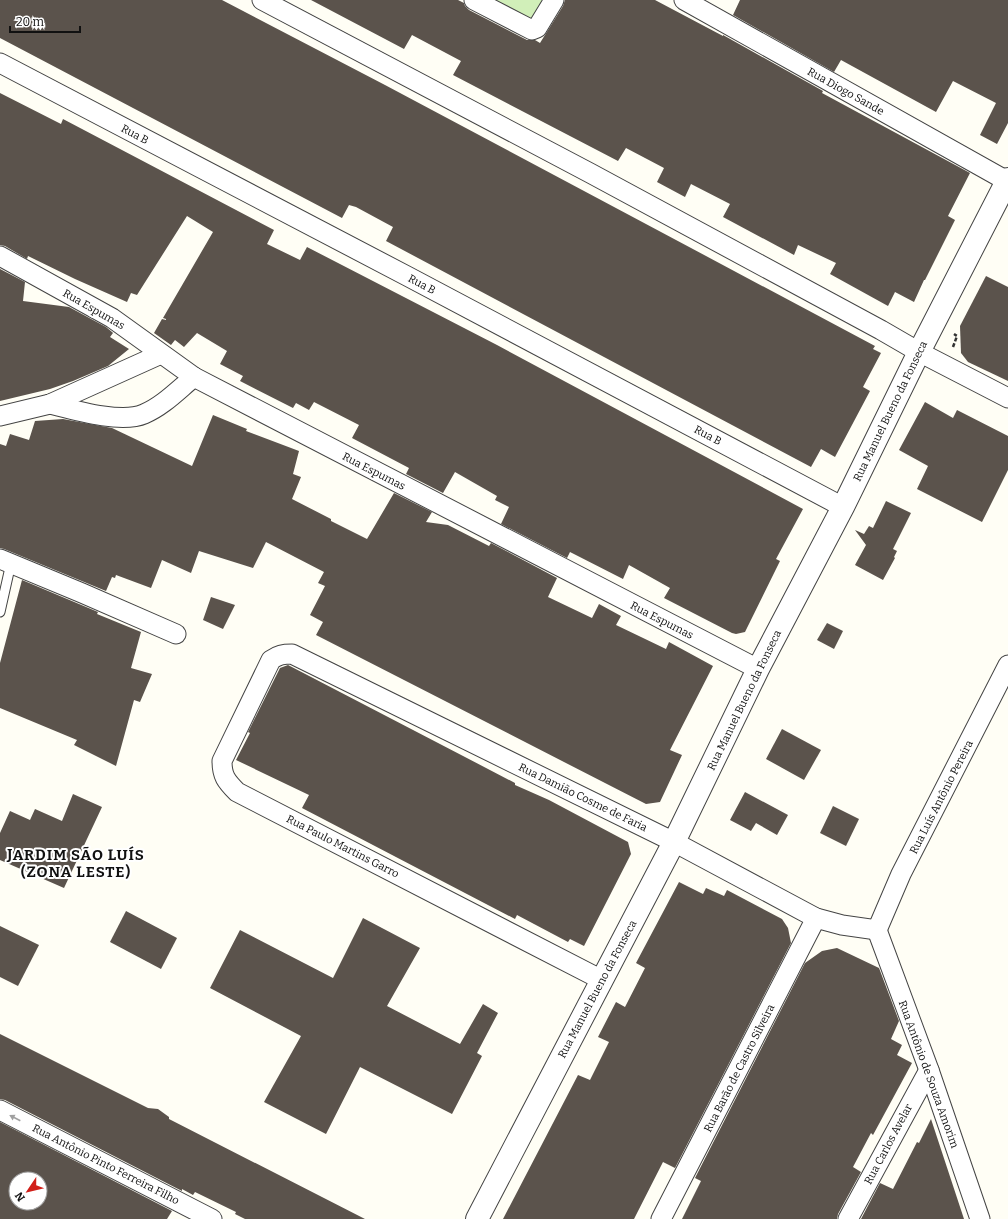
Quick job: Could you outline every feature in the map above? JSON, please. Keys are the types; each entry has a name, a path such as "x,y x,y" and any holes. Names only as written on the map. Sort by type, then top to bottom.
{"street":[{"path":"262,0 590,173 919,352 1008,398"},
{"path":"474,0 532,30 537,28 554,0"},
{"name":"Rua Diogo Sande","path":"684,0 1008,180"},
{"name":"Rua B","path":"0,64 400,272 843,507"},
{"name":"Rua Manuel Bueno da Fonseca","path":"476,1219 674,842 758,669 843,507 919,352 1008,180"},
{"name":"Rua Espumas","path":"0,256 112,318 194,377 758,669"},
{"path":"0,416 50,404 161,354"},
{"path":"50,404 96,415 125,417 143,414 162,403 194,377"},
{"path":"5,561 82,592 176,634"},
{"name":"Rua Paulo Martins Garro","path":"292,654 284,654 271,660 222,761 222,772 228,783 237,792 602,980"},
{"name":"Rua Damião Cosme de Faria","path":"292,654 674,842 816,918 842,925 877,930"},
{"name":"Rua Luís Antônio Pereira","path":"877,930 901,874 1008,665"},
{"name":"Rua Barão de Castro Silveira","path":"661,1219 816,918"},
{"name":"Rua Antônio de Souza Amorim","path":"877,930 929,1070 980,1219"},
{"name":"Rua Carlos Avelar","path":"848,1219 929,1070"},
{"name":"Rua Antônio Pinto Ferreira Filho","path":"0,1110 212,1219"}],"lane":[{"path":"0,612 5,561"}],"green space":[{"path":"489,0 548,0 535,24"}],"building":[{"path":"0,0 222,0 385,85 875,346 873,349 881,353 863,387 870,391 835,457 821,449 811,467 386,241 393,227 356,207 349,205 342,218 0,38"},
{"path":"311,0 458,0 464,3 469,10 527,40 535,40 540,43 563,6 565,0 655,0 723,35 823,91 822,93 970,173 948,216 955,220 914,302 895,292 888,306 830,274 836,263 798,245 794,255 723,217 730,204 691,184 685,197 657,182 664,168 626,148 618,161 453,75 461,61 412,35 404,49"},
{"path":"740,0 1008,0 1008,123 997,144 980,135 996,103 953,81 936,112 841,60 834,72 733,15"},
{"path":"0,93 61,124 63,119 274,230 267,244 300,260 307,247 497,345 803,509 776,559 780,561 745,632 736,634 732,633 664,598 670,588 629,565 623,579 570,552 567,558 501,524 509,507 495,500 497,496 455,472 443,493 406,474 409,468 352,438 359,425 314,402 309,410 296,403 293,408 240,381 243,376 220,364 227,351 197,333 184,347 175,340 171,345 154,333 162,319 166,320 163,318 213,232 187,216 137,295 131,293 127,302 28,256 27,259 5,246 0,245"},
{"path":"0,269 25,282 23,301 69,307 106,327 113,333 110,337 129,349 108,366 73,381 50,389 0,401"},
{"path":"986,276 1008,287 1008,381 968,362 961,353 960,326"},
{"path":"925,402 953,418 957,410 1008,436 1008,470 982,522 917,489 928,466 899,450"},
{"path":"213,415 247,429 246,431 299,451 293,474 301,477 292,499 331,519 331,521 367,539 394,493 432,512 426,522 448,525 489,546 491,543 557,578 548,597 592,618 599,604 621,616 616,625 666,649 669,642 713,666 670,750 682,755 660,802 646,804 316,635 323,622 310,615 325,586 318,583 324,572 266,542 253,568 199,551 191,573 162,560 151,588 116,575 115,578 112,577 106,591 0,548 0,444 6,446 10,434 29,440 35,421 63,419 112,428 192,466"},
{"path":"886,501 911,513 893,549 897,551 894,557 895,558 883,580 855,565 866,545 855,530 864,534 869,526 873,528"},
{"path":"22,580 141,632 131,668 152,674 140,702 134,700 116,766 74,745 77,740 0,708 0,663"},
{"path":"211,597 235,605 223,629 203,620"},
{"path":"827,623 843,631 834,649 817,640"},
{"path":"288,665 515,783 515,785 549,800 628,842 631,854 584,946 570,939 568,942 517,915 515,919 302,808 309,795 236,760 250,733 248,732 280,668"},
{"path":"782,729 821,750 804,780 766,759"},
{"path":"745,792 788,815 777,835 756,823 751,831 730,820"},
{"path":"73,794 102,807 64,888 0,860 0,833 10,811 30,820 35,809 62,821"},
{"path":"833,806 859,819 846,846 820,833"},
{"path":"679,882 703,894 706,888 724,896 727,890 782,919 788,928 791,943 675,1168 663,1162 634,1219 503,1219 578,1075 590,1080 609,1042 598,1037 616,1002 625,1007 645,968 636,963"},
{"path":"126,911 177,938 161,969 110,942"},
{"path":"363,918 420,948 387,1006 460,1044 483,1004 498,1013 477,1053 482,1056 452,1114 360,1067 326,1134 264,1102 301,1036 210,988 240,930 333,978"},
{"path":"0,926 39,945 18,986 0,977"},
{"path":"837,948 879,968 899,1021 891,1039 902,1045 897,1055 912,1063 873,1135 871,1133 853,1167 861,1172 838,1214 837,1219 682,1219 701,1181 695,1178 805,963 822,951"},
{"path":"0,1034 148,1108 158,1109 169,1117 169,1119 365,1219 245,1219 235,1214 236,1212 195,1192 193,1195 182,1189 182,1191 5,1100 0,1099"},
{"path":"931,1119 964,1219 861,1219 880,1183 893,1189 917,1142 919,1143"},
{"path":"0,1122 172,1211 167,1219 0,1219"}],"district":[{"name":"JARDIM SÃO LUÍS (ZONA LESTE)","path":"76,864"}]}
